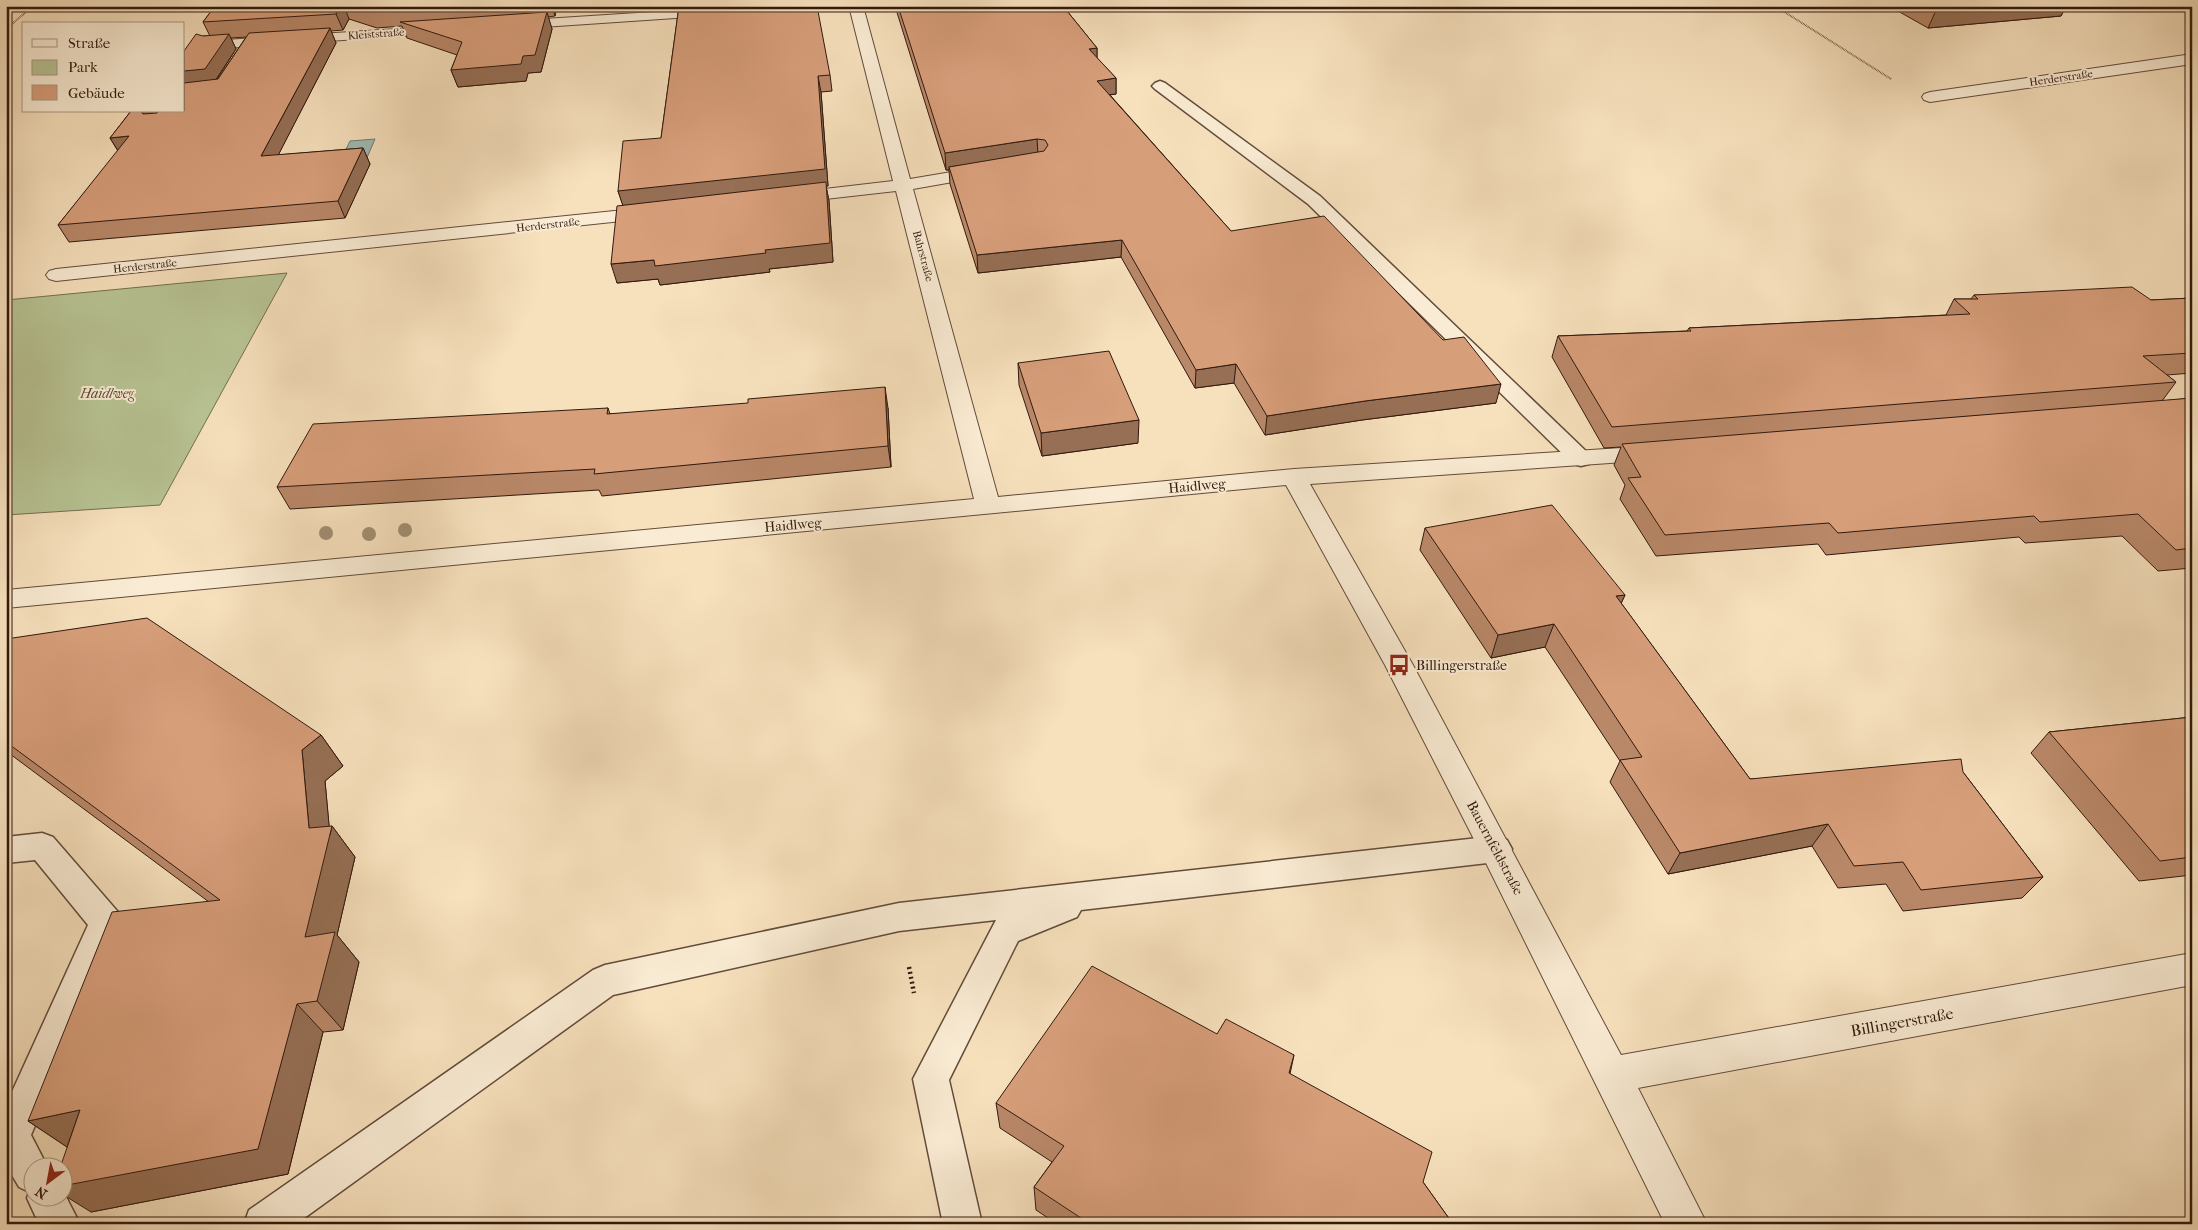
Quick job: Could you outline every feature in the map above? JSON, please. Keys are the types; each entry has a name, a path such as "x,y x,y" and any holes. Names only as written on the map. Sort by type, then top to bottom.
{"street":[{"name":"Bahrstraße","path":"856,6 988,506"},
{"path":"496,26 732,11"},
{"name":"Kleiststraße","path":"210,45 457,29"},
{"name":"Herderstraße","path":"1930,97 2192,59"},
{"path":"767,200 904,185 1000,168"},
{"name":"Herderstraße","path":"56,275 670,211"},
{"name":"Haidlweg","path":"6,599 1294,477 1670,452"},
{"name":"Bauernfeldstraße","path":"1294,477 1399,665 1496,849 1687,1224"},
{"name":"Billingerstraße","path":"1612,1075 2192,969"}],"lane":[{"path":"240,58 250,42"},
{"path":"1160,86 1314,200 1581,459"},
{"path":"6,850 42,846 106,922 11,1137 23,1158"},
{"path":"263,1224 605,981 899,917 1496,849"},
{"path":"963,1224 931,1079 1006,932 1094,895"},
{"path":"52,1208 61,1224"}],"path":[{"path":"6,29 33,6"},
{"path":"1774,6 1904,86 1930,97"}],"green space":[{"name":"Haidlweg","path":"287,273 160,505 6,515 6,300"}],"water":[{"path":"375,139 366,160 340,162 350,141"}],"building":[{"path":"215,6 340,6 336,14 203,22"},
{"path":"355,6 452,6 371,11"},
{"path":"679,6 817,6 830,75 818,76 825,169 618,191 623,141 661,138"},
{"path":"898,6 1063,6 1097,48 1089,49 1116,78 1097,81 1231,231 1324,216 1443,340 1464,337 1501,384 1365,401 1267,416 1236,364 1196,370 1122,240 977,255 949,167 1044,151 1048,145 1045,140 1037,139 945,153"},
{"path":"547,12 535,55 523,56 521,64 451,70 462,42 400,22"},
{"path":"330,28 261,156 363,148 338,201 58,225 129,136 110,138 130,112 142,112 143,114 185,112 185,83 218,79 249,33"},
{"path":"196,34 203,36 229,34 205,69 185,71 185,50"},
{"path":"826,182 830,243 765,250 766,253 655,266 654,260 611,264 617,206"},
{"path":"2132,287 2151,300 2192,298 2192,353 2143,356 2176,382 1612,427 1558,336 1691,331 1689,328 1970,314 1954,299 1978,299 1974,295"},
{"path":"1109,351 1139,420 1041,433 1018,363"},
{"path":"885,387 888,446 594,474 595,469 277,487 313,424 608,408 607,414 748,403 748,399"},
{"path":"2192,398 2192,548 2176,550 2138,514 2040,522 2034,516 1838,533 1829,523 1665,535 1628,478 1641,477 1622,444"},
{"path":"1552,505 1625,595 1616,596 1750,779 1961,759 1963,772 2043,877 1921,890 1903,862 1854,866 1828,824 1680,853 1620,760 1642,757 1554,624 1498,635 1425,528"},
{"path":"147,618 321,735 302,750 309,828 332,826 305,937 335,932 317,1001 297,1004 258,1149 72,1184 72,1158 63,1158 80,1110 28,1121 112,912 220,900 6,742 6,639"},
{"path":"2192,717 2192,857 2160,861 2049,732"},
{"path":"1092,966 1217,1034 1226,1019 1294,1055 1289,1073 1432,1152 1423,1182 1453,1224 1090,1224 1034,1187 1064,1146 996,1103"},
{"path":"2029,1218 2033,1224 2008,1224"}],"place":[{"name":"Billingerstraße","path":"1399,665"}]}
